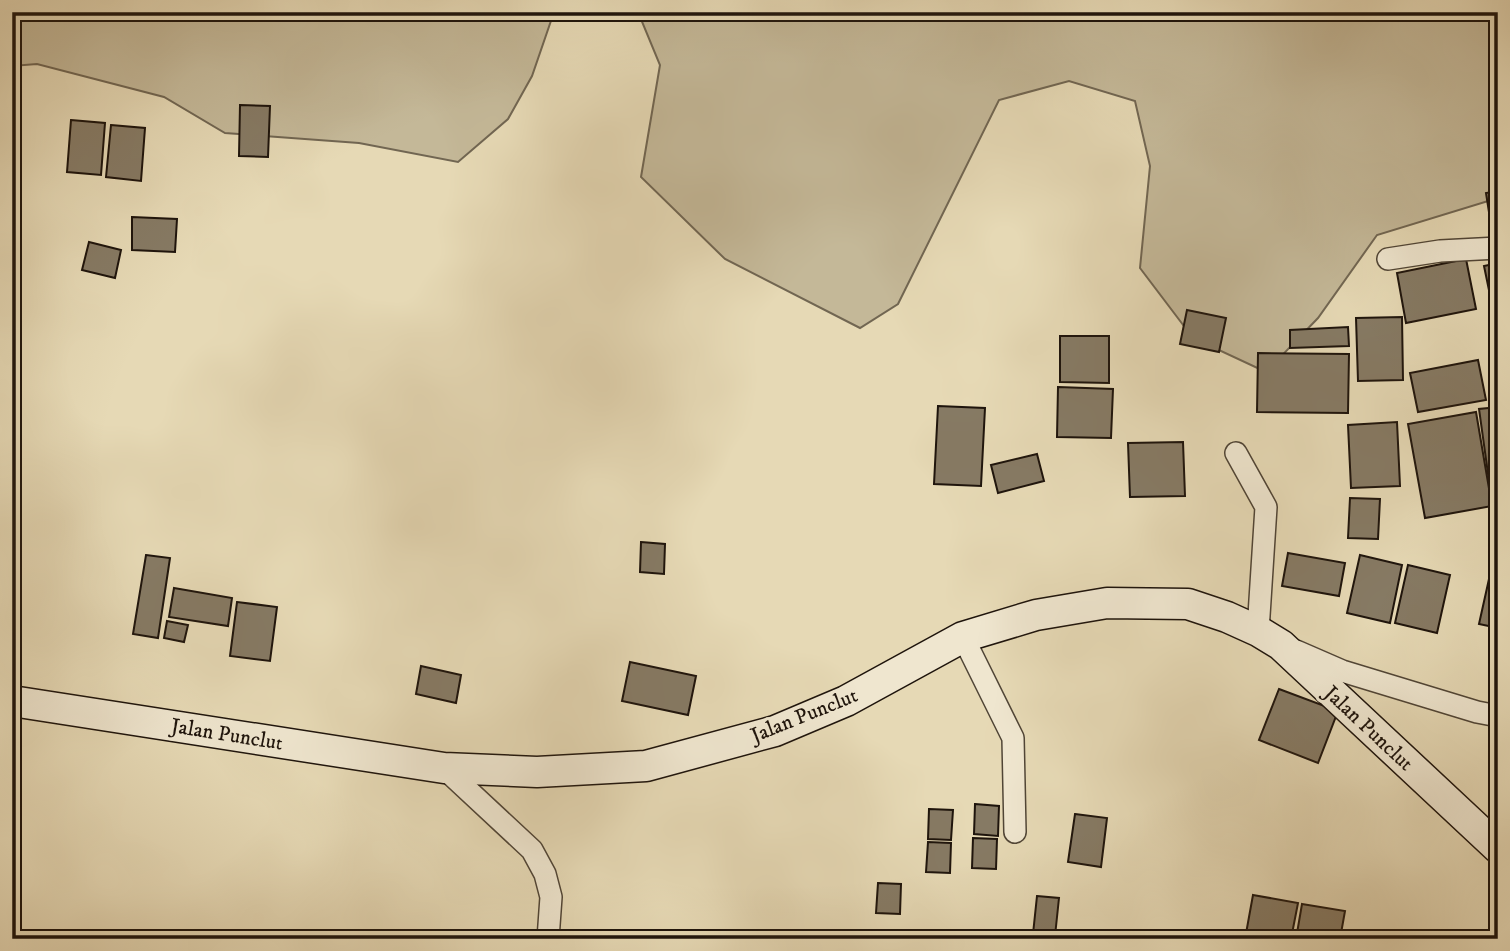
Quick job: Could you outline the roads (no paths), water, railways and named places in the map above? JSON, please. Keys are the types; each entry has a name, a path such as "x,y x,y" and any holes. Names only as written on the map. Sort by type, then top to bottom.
{"main road":[{"name":"Jalan Punclut","path":"12,701 444,768 537,772 646,766 775,731 846,701 964,637 1036,615 1107,603 1188,604 1227,617 1270,638 1498,848"}],"street":[{"path":"1388,259 1440,251 1498,248"},
{"path":"1236,453 1266,507 1270,638 1342,671 1498,716"},
{"path":"964,637 1013,738 1015,832"},
{"path":"444,768 531,850 545,874 551,897 548,939"}]}
